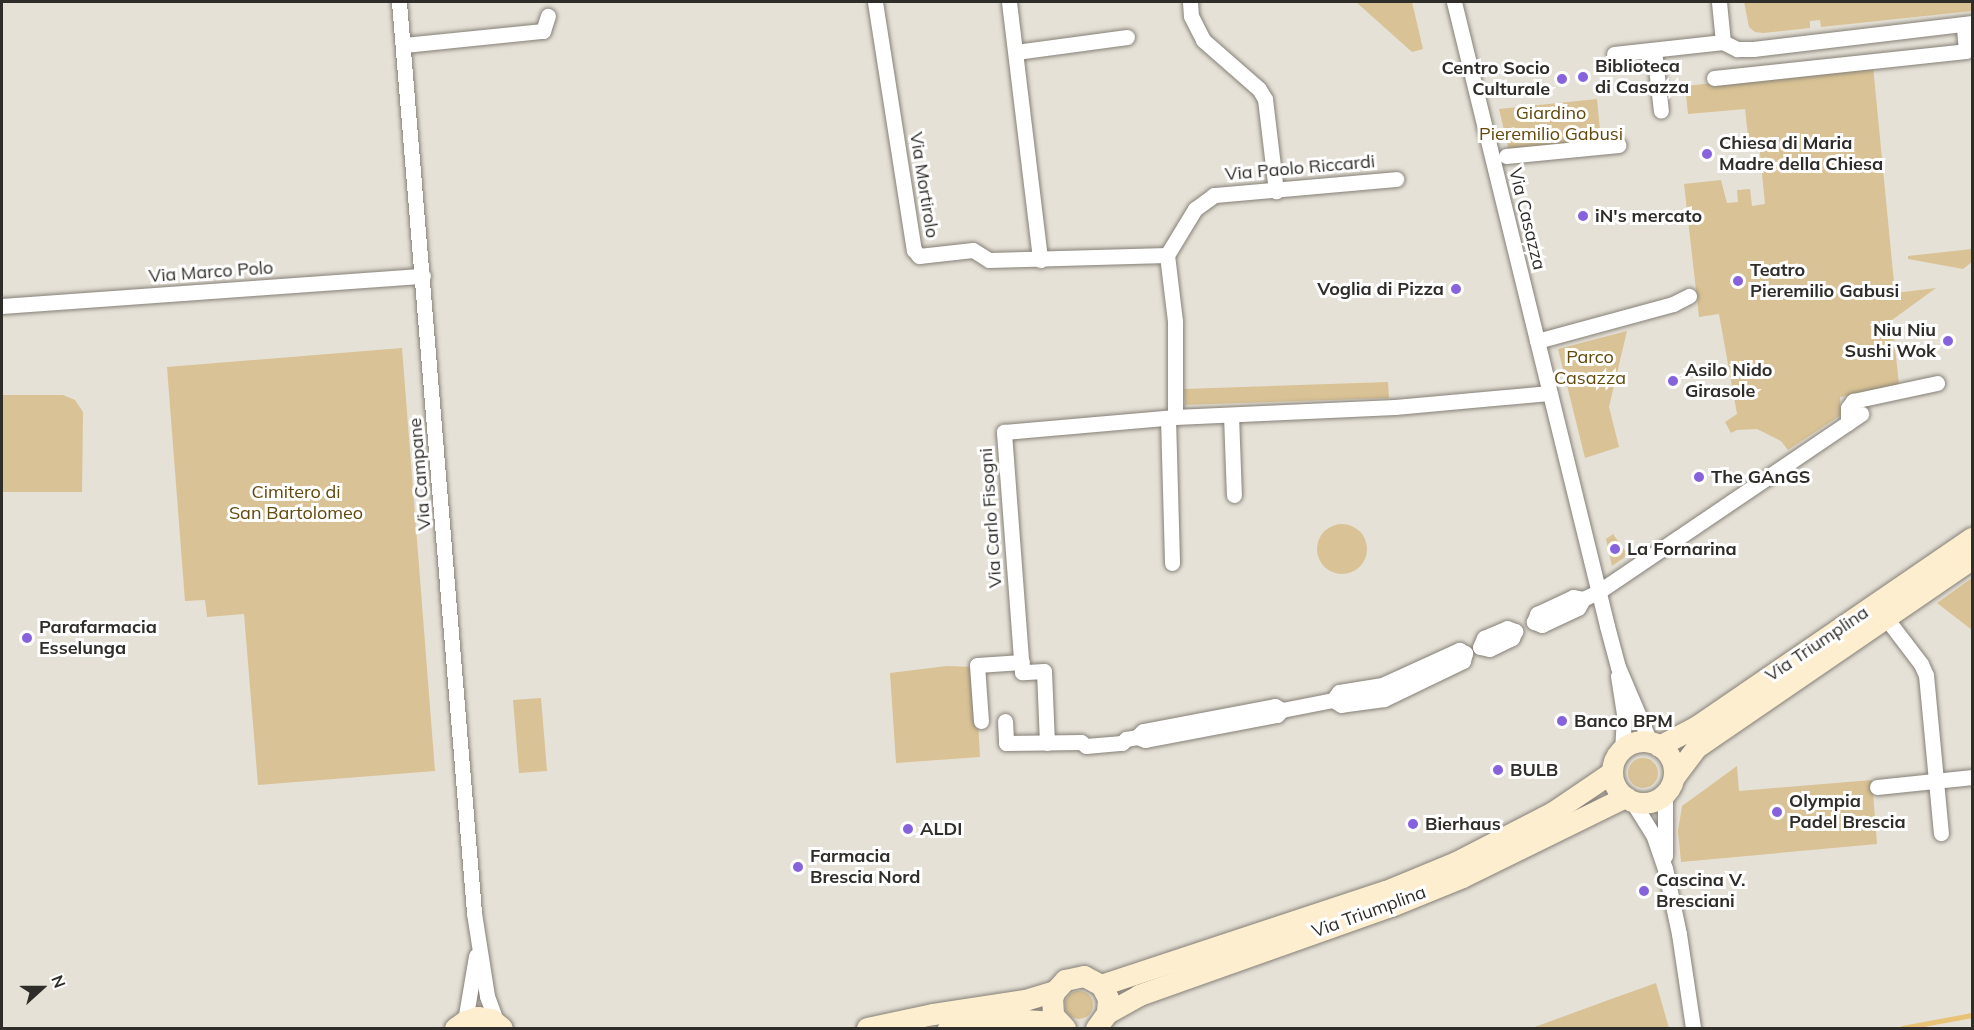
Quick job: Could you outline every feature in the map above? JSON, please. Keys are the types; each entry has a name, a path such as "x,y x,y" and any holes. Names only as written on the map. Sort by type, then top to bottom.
{"main road":[{"name":"Via Triumplina","path":"1622,750 1635,743 1655,744 1697,726 1972,538"},
{"name":"Via Triumplina","path":"1102,1021 1139,996 1391,906 1462,877 1629,799 1650,802 1669,785 1697,747 1972,559"},
{"path":"1655,744 1671,760 1669,785"},
{"path":"1622,750 1615,760 1612,772 1616,786 1629,799"},
{"name":"Via Triumplina","path":"1102,1021 1108,998 1101,985 1354,902 1456,862 1553,812 1612,772"},
{"path":"867,1029 933,1014 1024,1000 1055,991 1065,980 1074,976 1094,979 1101,985"},
{"path":"1055,991 1052,1007 1061,1025"},
{"path":"458,1026 478,1017 501,1027"},
{"path":"948,1029 1015,1021 1061,1025"}],"street":[{"name":"Via Campane","path":"399,2 478,944 487,996 501,1027"},
{"name":"Via Mortirolo","path":"875,2 914,250 919,256 927,257 972,250 988,261 1040,260"},
{"path":"1009,2 1040,260 1167,255 1175,321 1172,417 1172,563"},
{"path":"1190,2 1191,16 1203,40 1259,89 1265,99 1276,191"},
{"name":"Via Casazza","path":"1454,2 1618,667 1655,744"},
{"path":"1719,2 1723,42"},
{"path":"404,45 543,31 548,16"},
{"path":"1614,54 1723,42 1737,48 1753,49 1968,26 1966,51 1714,78"},
{"path":"1016,52 1127,37"},
{"path":"1654,50 1661,111"},
{"path":"1506,156 1618,144"},
{"name":"Via Paolo Riccardi","path":"1167,255 1203,201 1214,195 1396,179"},
{"name":"Via Marco Polo","path":"2,306 423,276"},
{"path":"1537,341 1682,302 1689,296"},
{"path":"1848,423 1848,408 1853,401 1937,383"},
{"name":"Via Carlo Fisogni","path":"1022,662 1004,432 1172,417 1395,407 1549,393"},
{"path":"1005,721 1006,742 1081,742 1086,746 1122,743 1143,731 1275,706 1282,710 1333,700 1339,692 1382,685 1459,650 1465,653 1480,646 1484,638 1507,628 1515,631 1534,622 1537,614 1573,597 1583,599 1598,592 1861,414"},
{"path":"1231,415 1234,495"},
{"path":"1886,618 1921,664 1926,675 1941,833"},
{"path":"981,721 977,665 1022,662 1022,672 1044,671 1047,743"},
{"name":"Via Casazza","path":"1618,667 1617,686 1624,715 1622,750"},
{"path":"1877,788 1972,777"},
{"path":"1665,868 1669,785"},
{"path":"1629,799 1653,834 1665,868 1679,934 1693,1029"},
{"name":"Via Campane","path":"458,1026 478,944"}],"green space":[{"path":"1356,2 1412,2 1423,49 1412,52"},
{"path":"1744,2 1972,2 1972,11 1821,27 1820,20 1810,21 1810,28 1763,33 1755,32 1749,27"},
{"path":"1873,66 1895,293 1936,288 1892,320 1899,384 1923,384 1840,397 1841,415 1788,450 1781,441 1757,429 1737,430 1731,433 1725,422 1737,414 1719,314 1699,317 1684,184 1721,180 1727,203 1738,202 1737,190 1750,189 1752,206 1765,204 1759,144 1749,145 1745,109 1688,114 1685,86"},
{"name":"Giardino Pieremilio Gabusi","path":"1597,99 1601,140 1509,151 1499,109"},
{"path":"1972,249 1972,262 1963,269 1908,259 1908,256"},
{"name":"Parco Casazza","path":"1627,331 1609,407 1619,447 1585,458 1558,349"},
{"name":"Cimitero di San Bartolomeo","path":"402,348 435,771 258,785 244,614 207,617 205,600 185,601 167,367"},
{"path":"1388,382 1389,398 1185,405 1184,389"},
{"path":"2,395 63,395 75,400 83,412 82,492 2,492"},
{"path":"1337,524 1347,524 1360,531 1367,544 1367,554 1360,567 1347,574 1337,574 1328,570 1321,563 1317,554 1317,544 1321,535 1328,528"},
{"path":"1613,534 1628,555 1612,566 1606,539"},
{"path":"1972,578 1972,630 1937,603"},
{"path":"947,666 975,667 980,757 896,763 890,673"},
{"path":"541,698 547,771 519,773 513,700"},
{"path":"1643,758 1654,762 1658,773 1654,784 1643,788 1632,784 1628,773 1632,762"},
{"name":"Olympia Padel Brescia","path":"1737,766 1739,791 1872,780 1877,844 1681,862 1678,831 1682,806"},
{"path":"1656,983 1669,1028 1532,1028 1614,998"},
{"path":"1079,991 1089,995 1093,1005 1089,1015 1079,1019 1069,1015 1065,1005 1069,995"}],"waterway":[{"path":"1902,1028 1972,1015"}],"place":[{"name":"Biblioteca di Casazza","path":"1583,77"},
{"name":"Centro Socio Culturale","path":"1562,79"},
{"name":"Chiesa di Maria Madre della Chiesa","path":"1707,154"},
{"name":"iN's mercato","path":"1583,216"},
{"name":"Teatro Pieremilio Gabusi","path":"1738,281"},
{"name":"Voglia di Pizza","path":"1456,289"},
{"name":"Niu Niu Sushi Wok","path":"1948,341"},
{"name":"Asilo Nido Girasole","path":"1673,381"},
{"name":"The GAnGS","path":"1699,477"},
{"name":"La Fornarina","path":"1615,549"},
{"name":"Parafarmacia Esselunga","path":"27,638"},
{"name":"Banco BPM","path":"1562,721"},
{"name":"BULB","path":"1498,770"},
{"name":"Olympia Padel Brescia","path":"1777,812"},
{"name":"Bierhaus","path":"1413,824"},
{"name":"ALDI","path":"908,829"},
{"name":"Farmacia Brescia Nord","path":"798,867"},
{"name":"Cascina V. Bresciani","path":"1644,891"}]}
